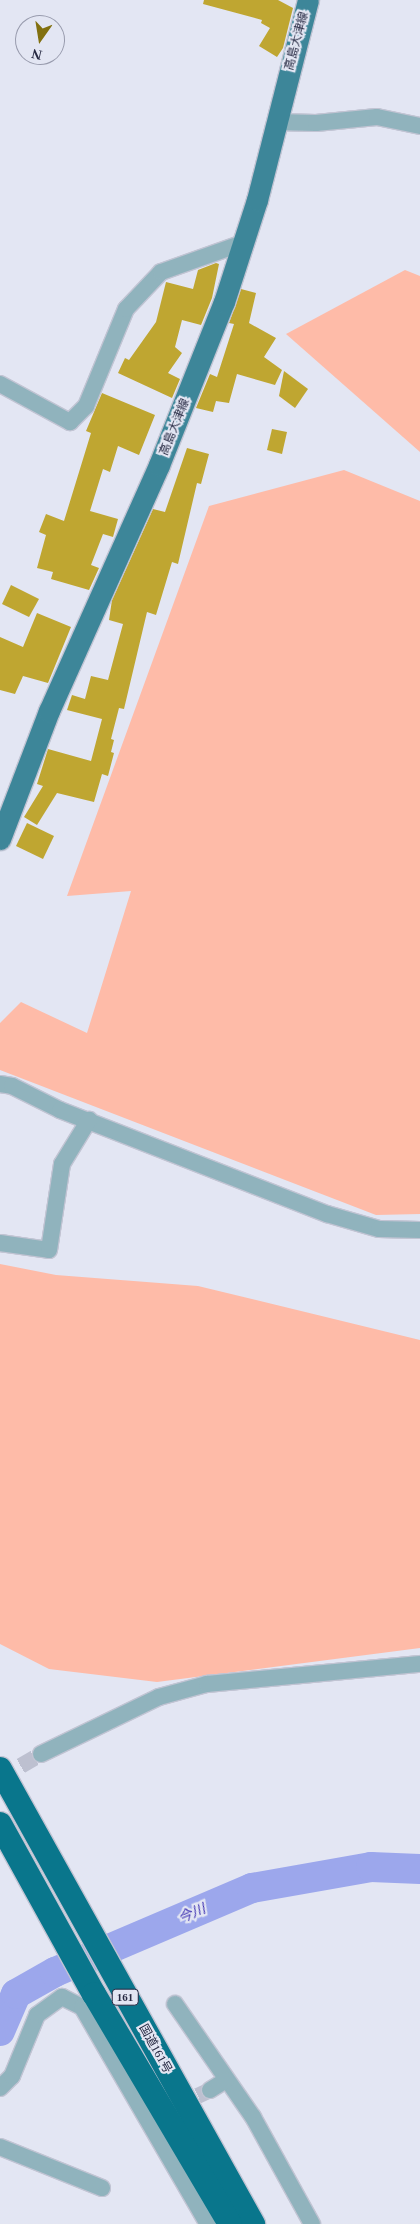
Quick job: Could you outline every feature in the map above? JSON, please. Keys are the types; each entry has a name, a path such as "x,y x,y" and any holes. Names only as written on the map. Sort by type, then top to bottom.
{"highway":[{"name":"国道161号","path":"0,1769 254,2224"},
{"name":"国道161号","path":"0,1824 94,1994 230,2224"}],"main road":[{"name":"高島大津線","path":"0,838 49,711 178,421 257,200 308,0"}],"street":[{"path":"276,122 316,123 377,117 420,126"},
{"path":"0,384 70,422 86,406 126,309 161,272 243,243"},
{"path":"0,1084 12,1086 89,1120 328,1214 379,1229 420,1230"},
{"path":"0,1243 49,1250 62,1164 89,1120"},
{"path":"41,1754 159,1697 208,1684 420,1664"},
{"path":"0,2088 12,2076 37,2014 62,1997 82,2007 153,2118 208,2224"},
{"path":"175,2004 253,2117 312,2224"},
{"path":"210,2090 226,2080"},
{"path":"0,2147 102,2188"}],"shaded area":[{"path":"405,270 420,276 420,452 286,334"},
{"path":"344,470 420,501 420,1214 376,1215 0,1070 0,1023 21,1002 87,1033 131,891 67,896 209,506"},
{"path":"0,1264 56,1275 198,1286 420,1340 420,1648 157,1682 49,1669 0,1644"}],"building":[{"path":"204,0 278,0 293,8 283,48 277,57 259,46 270,28 261,23 262,20 203,4"},
{"path":"216,263 219,264 212,298 201,325 182,320 175,347 182,353 168,373 180,379 172,398 118,373 125,358 129,360 156,322 166,282 193,289 198,270"},
{"path":"241,289 256,293 249,323 276,338 264,357 282,370 275,385 237,374 229,403 216,401 213,412 196,408 210,374 217,377 234,324 229,323"},
{"path":"284,371 308,389 295,408 279,396"},
{"path":"102,393 155,415 139,455 118,446 110,472 103,469 90,511 118,519 113,537 103,534 91,565 99,568 89,590 51,579 53,572 37,568 46,535 39,532 46,514 64,521 91,433 86,431"},
{"path":"272,429 287,432 282,454 267,450"},
{"path":"187,448 209,454 201,484 197,483 178,564 172,562 156,615 147,612 124,709 119,708 111,739 114,740 111,752 114,753 108,776 102,774 94,802 57,793 37,825 24,817 43,786 37,784 48,749 91,761 102,719 67,710 72,695 85,699 91,676 108,680 123,624 109,620 112,600 153,509 165,512"},
{"path":"11,585 39,599 29,617 2,604"},
{"path":"37,613 71,627 48,683 23,676 15,694 0,690 0,637 23,647"},
{"path":"27,823 54,836 43,859 16,846"}],"waterway":[{"name":"今川","path":"0,2031 16,1994 55,1972 252,1888 371,1867 420,1869"}],"tunnel":[{"path":"0,1778 41,1754"},
{"path":"176,2106 210,2090"}]}
